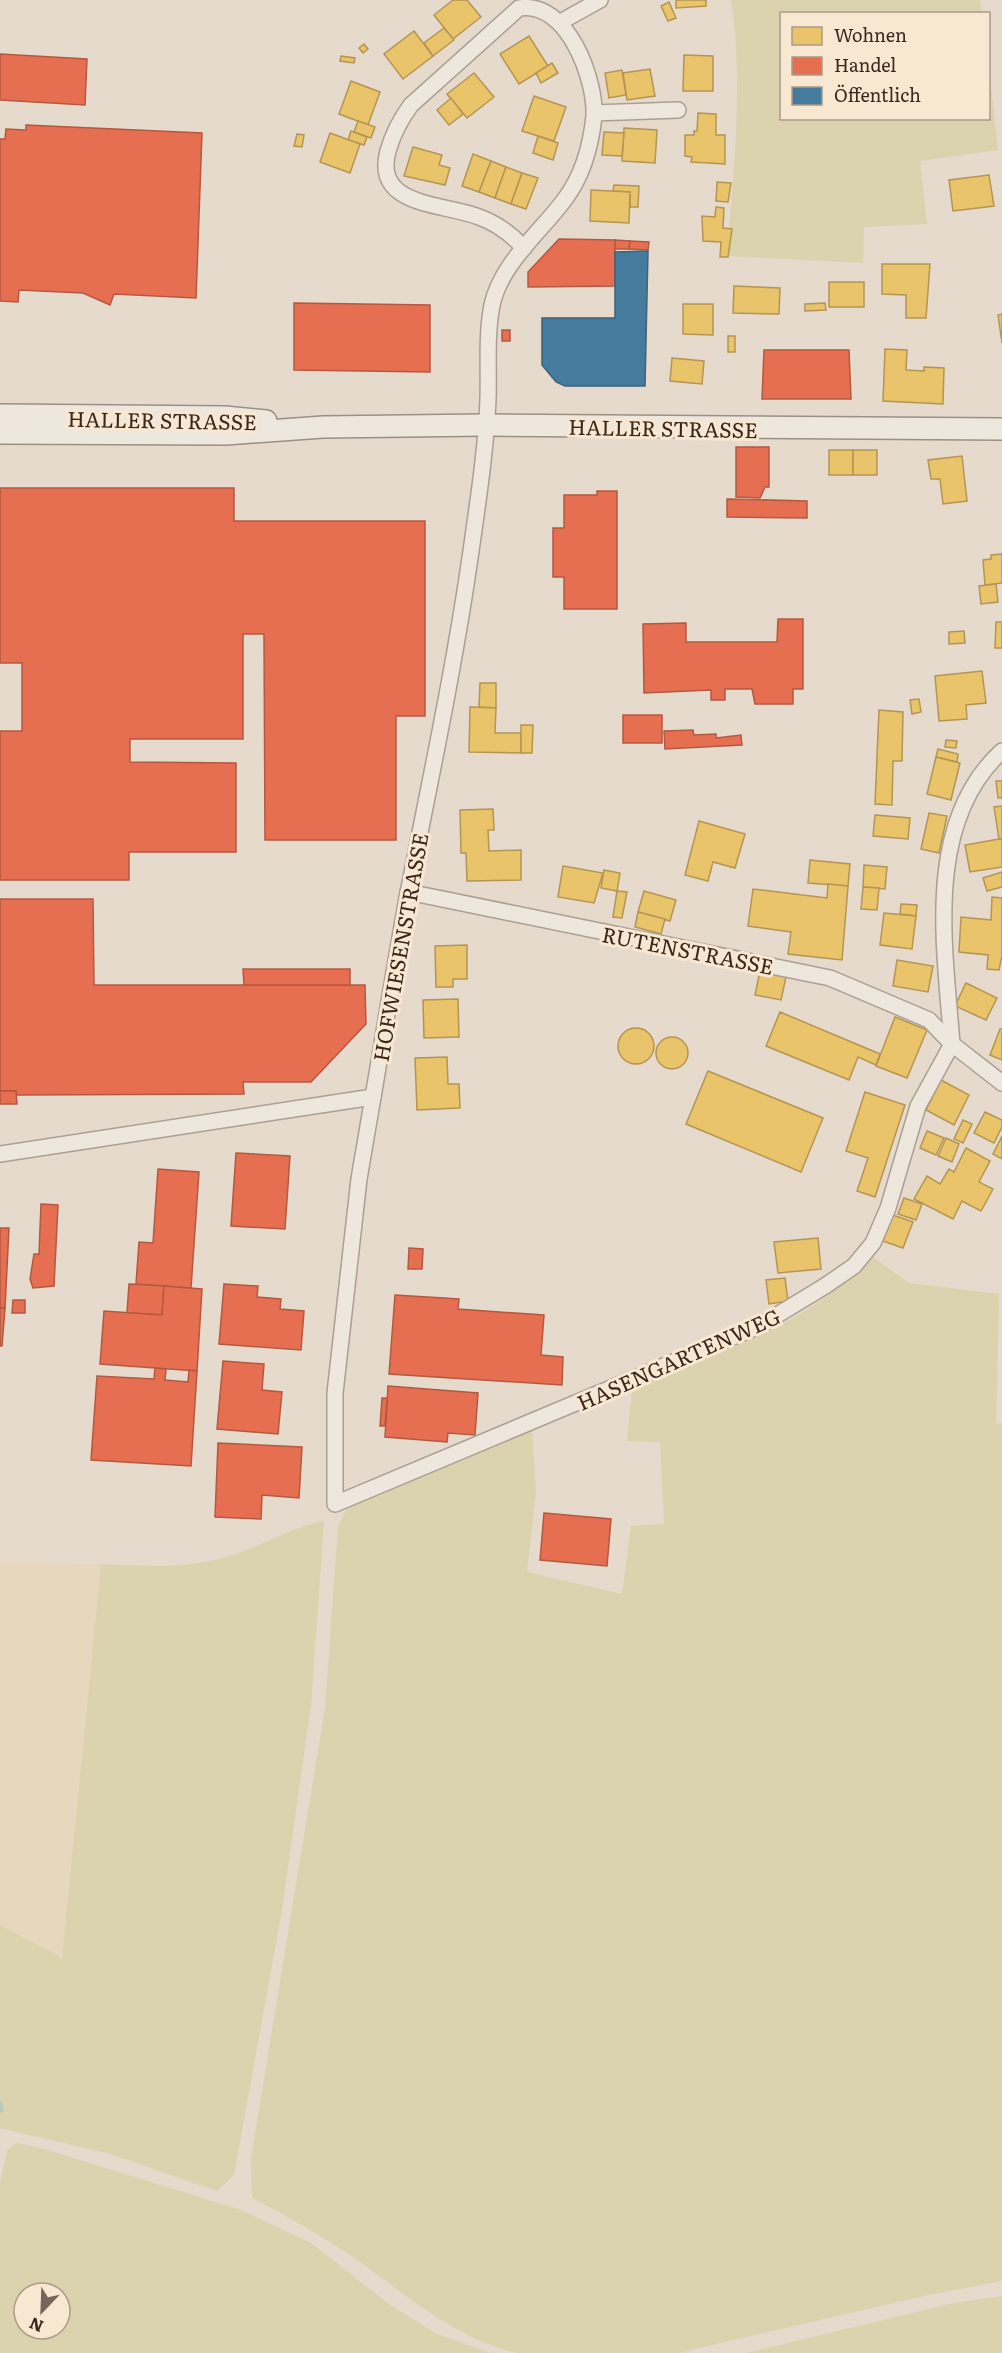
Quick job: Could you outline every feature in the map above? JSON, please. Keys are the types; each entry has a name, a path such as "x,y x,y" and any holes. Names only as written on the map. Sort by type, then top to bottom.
{"main road":[{"name":"HALLER STRASSE","path":"0,416 225,417 323,427"},
{"name":"HALLER STRASSE","path":"0,433 226,434 323,427 486,425 1002,429"}],"street":[{"path":"524,248 513,236 478,216 419,201 399,192 385,172 385,162 399,120 411,105 519,8 529,4 549,3 564,20 600,0"},
{"name":"HOFWIESENSTRASSE","path":"335,1504 335,1393 359,1179 408,892 461,617 486,425 487,344 494,296 524,248 566,198 578,179 591,138 594,113 587,69 564,20"},
{"path":"594,113 678,110"},
{"path":"952,1044 945,940 946,867 957,822 970,787 987,765 1002,751"},
{"name":"RUTENSTRASSE","path":"408,892 830,978 929,1020 952,1044 1002,1083"},
{"name":"HASENGARTENWEG","path":"335,1504 759,1326 854,1266 877,1234 888,1208 918,1106 952,1044"},
{"path":"0,1154 373,1097"}],"shaded area":[{"path":"731,0 980,0 982,12 780,12 780,120 990,120 990,75 998,150 920,161 927,224 864,227 863,263 727,256 737,96 735,32"},
{"path":"870,1255 909,1283 999,1294 996,1424 1002,1423 1002,2281 928,2295 678,2353 518,2353 496,2347 474,2338 434,2315 333,2244 252,2198 251,2158 325,1708 338,1526 347,1508 532,1429 536,1492 527,1572 622,1594 631,1526 664,1524 660,1442 627,1441 632,1389 727,1350 792,1318 822,1300 848,1279"},
{"path":"324,1521 311,1705 282,1910 234,2175 217,2191 110,2154 0,2128 0,1925 62,1958 101,1564 167,1566 216,1560 300,1527"},
{"path":"0,1562 101,1564 62,1958 0,1925"},
{"path":"16,2143 41,2148 241,2210 311,2243 390,2305 437,2334 490,2353 0,2353 0,2183 7,2151"},
{"path":"1002,2296 1002,2353 746,2353 954,2303"}],"building: Wohnen":[{"path":"453,0 467,0 481,17 453,39 434,15"},
{"path":"676,0 706,0 706,6 676,8"},
{"path":"669,2 676,18 668,21 661,6"},
{"path":"444,28 454,40 433,56 424,43"},
{"path":"414,31 433,56 403,79 384,54"},
{"path":"529,36 548,66 519,84 500,54"},
{"path":"364,44 368,49 363,53 359,48"},
{"path":"684,55 713,56 713,91 683,91"},
{"path":"341,56 355,58 354,63 340,61"},
{"path":"552,63 558,73 541,83 536,73"},
{"path":"650,69 655,96 627,100 623,73"},
{"path":"622,70 626,95 609,98 605,73"},
{"path":"474,73 494,97 467,118 447,94"},
{"path":"351,81 380,92 368,125 339,114"},
{"path":"534,96 566,107 554,141 522,131"},
{"path":"451,98 463,114 449,125 437,110"},
{"path":"698,113 716,114 716,135 725,135 725,164 691,162 692,157 685,156 685,135 694,135 694,131 697,131"},
{"path":"358,121 375,127 371,138 354,132"},
{"path":"624,128 657,130 655,163 622,161"},
{"path":"351,131 367,137 364,145 348,140"},
{"path":"604,132 624,133 622,156 602,155"},
{"path":"330,133 360,144 350,173 320,162"},
{"path":"297,134 304,135 302,147 294,146"},
{"path":"538,136 558,143 553,160 533,153"},
{"path":"413,147 442,155 439,165 450,168 445,185 404,176"},
{"path":"473,154 491,161 479,192 462,186"},
{"path":"491,161 506,167 495,198 479,192"},
{"path":"506,167 522,173 511,204 495,198"},
{"path":"522,173 538,178 526,209 511,204"},
{"path":"989,175 994,206 953,211 949,180"},
{"path":"717,182 731,183 728,202 716,201"},
{"path":"614,185 639,186 638,207 630,207 630,192 613,191"},
{"path":"591,190 630,192 629,223 590,221"},
{"path":"716,207 724,208 723,228 732,229 728,257 720,257 721,242 703,241 702,216 715,217"},
{"path":"882,264 930,264 926,318 906,318 906,295 882,294"},
{"path":"829,282 864,282 864,307 829,307"},
{"path":"734,286 780,288 779,314 733,313"},
{"path":"825,303 826,310 805,311 805,304"},
{"path":"683,304 713,304 713,335 683,334"},
{"path":"1002,314 1002,343 998,315"},
{"path":"728,336 735,336 735,352 728,352"},
{"path":"885,349 907,350 906,370 924,371 924,367 944,368 943,404 883,401"},
{"path":"672,358 704,361 702,384 670,381"},
{"path":"829,450 853,450 853,475 829,475"},
{"path":"853,450 877,450 877,475 853,475"},
{"path":"962,456 967,501 943,504 940,479 931,479 928,460"},
{"path":"1002,554 1002,583 985,585 983,560 991,559 991,555"},
{"path":"996,584 998,602 981,604 979,586"},
{"path":"996,622 1002,622 1002,648 995,648"},
{"path":"964,631 965,643 949,644 949,632"},
{"path":"982,671 986,703 966,705 967,719 939,721 935,676"},
{"path":"480,683 496,683 496,708 479,707"},
{"path":"919,699 921,712 912,714 910,700"},
{"path":"470,707 496,708 495,733 521,733 521,753 469,752"},
{"path":"879,710 903,712 902,761 893,761 892,805 875,804"},
{"path":"521,725 533,725 532,753 521,753"},
{"path":"946,740 957,741 956,748 945,747"},
{"path":"938,749 958,754 957,762 936,757"},
{"path":"936,757 960,763 951,800 927,794"},
{"path":"996,781 1002,781 1002,798 998,798"},
{"path":"1002,806 1002,839 999,839 994,807"},
{"path":"493,809 494,830 488,830 489,851 521,850 521,880 467,881 466,853 461,853 460,810"},
{"path":"929,813 947,816 939,853 921,849"},
{"path":"875,815 910,818 908,839 873,836"},
{"path":"699,821 745,834 735,868 713,862 708,881 685,875"},
{"path":"1002,839 1002,867 970,872 965,845"},
{"path":"810,860 850,864 848,886 808,883"},
{"path":"864,865 887,867 885,889 863,887"},
{"path":"563,866 603,873 594,903 558,897"},
{"path":"604,870 620,873 617,891 601,888"},
{"path":"1002,872 1002,887 987,891 983,878"},
{"path":"828,884 848,886 842,960 788,954 791,932 748,926 753,889 827,898"},
{"path":"863,887 879,888 877,910 861,909"},
{"path":"617,891 627,892 622,918 613,917"},
{"path":"644,891 676,900 670,921 638,912"},
{"path":"992,897 1002,898 1002,956 999,970 987,969 988,955 959,952 961,917 991,920"},
{"path":"901,904 917,905 916,916 900,914"},
{"path":"638,912 665,919 661,934 635,927"},
{"path":"884,913 916,916 912,949 880,945"},
{"path":"467,945 467,979 453,979 453,987 436,987 435,946"},
{"path":"897,960 933,966 928,992 893,986"},
{"path":"760,971 786,977 781,1000 755,995"},
{"path":"966,983 997,998 986,1020 955,1006"},
{"path":"458,999 459,1037 424,1038 423,1000"},
{"path":"780,1012 880,1054 876,1065 858,1057 849,1080 766,1046"},
{"path":"895,1017 927,1030 907,1078 876,1066"},
{"path":"636,1028 648,1034 654,1046 648,1058 636,1064 624,1058 618,1046 624,1034"},
{"path":"1000,1029 1002,1029 1002,1060 990,1055"},
{"path":"672,1037 683,1042 688,1053 683,1064 672,1069 661,1064 656,1053 661,1042"},
{"path":"447,1057 448,1084 459,1084 460,1108 417,1110 415,1058"},
{"path":"708,1071 823,1118 801,1172 686,1124"},
{"path":"941,1080 969,1095 954,1125 926,1110"},
{"path":"865,1092 905,1105 875,1197 857,1191 868,1158 846,1151"},
{"path":"985,1112 1002,1120 1002,1127 994,1143 974,1133"},
{"path":"963,1120 972,1124 963,1143 954,1139"},
{"path":"927,1131 944,1138 936,1155 920,1148"},
{"path":"1002,1136 1002,1159 993,1154"},
{"path":"946,1138 959,1144 952,1162 938,1156"},
{"path":"966,1148 990,1161 979,1182 993,1189 981,1211 962,1201 953,1219 914,1199 927,1176 940,1184 949,1169 954,1172"},
{"path":"904,1198 922,1204 916,1220 898,1214"},
{"path":"893,1215 913,1222 903,1248 883,1241"},
{"path":"818,1238 821,1269 778,1273 774,1242"},
{"path":"785,1278 788,1301 769,1304 766,1280"}],"building: Handel":[{"path":"0,54 87,59 85,105 0,100"},
{"path":"26,125 202,133 196,298 114,294 110,305 83,293 19,290 18,302 0,301 0,139 5,139 6,129 26,130"},
{"path":"559,239 615,240 615,286 528,287 528,272"},
{"path":"615,240 630,241 629,249 615,249"},
{"path":"630,241 649,242 648,250 629,249"},
{"path":"294,303 430,305 430,372 294,370"},
{"path":"502,330 510,330 510,341 502,341"},
{"path":"764,350 849,350 851,399 762,399"},
{"path":"736,447 769,447 769,487 765,487 760,498 736,497"},
{"path":"0,488 234,488 234,521 425,521 425,716 396,716 396,840 265,840 264,634 243,634 243,739 130,739 130,762 236,763 236,852 129,852 129,880 0,880 0,731 22,731 22,663 0,663"},
{"path":"597,491 617,491 617,609 564,609 564,577 553,577 553,528 564,528 564,495 597,495"},
{"path":"727,499 807,501 807,518 727,517"},
{"path":"778,619 803,619 803,689 793,689 793,704 755,704 752,689 725,689 725,700 711,700 711,690 644,693 643,624 686,623 686,642 777,642"},
{"path":"623,715 662,715 662,743 623,743"},
{"path":"693,730 694,735 716,734 716,738 741,735 742,745 665,749 664,731"},
{"path":"0,899 93,899 94,985 365,985 366,1024 311,1082 243,1082 244,1094 16,1095 16,1091 0,1091"},
{"path":"243,969 350,969 350,985 244,985"},
{"path":"0,1091 16,1091 17,1104 0,1104"},
{"path":"236,1153 290,1156 285,1229 231,1226"},
{"path":"158,1169 199,1172 191,1288 136,1284 139,1242 153,1243"},
{"path":"41,1204 58,1205 54,1286 33,1288 30,1279 34,1254 39,1254"},
{"path":"0,1228 9,1228 5,1308 0,1308"},
{"path":"409,1248 423,1249 422,1269 408,1269"},
{"path":"129,1284 164,1286 162,1315 127,1313"},
{"path":"224,1284 258,1286 257,1297 281,1299 280,1309 304,1311 301,1350 219,1344"},
{"path":"164,1286 202,1289 197,1371 100,1364 104,1311 162,1315"},
{"path":"395,1295 459,1299 458,1309 544,1315 541,1355 563,1357 562,1385 389,1374"},
{"path":"13,1300 25,1300 25,1313 12,1313"},
{"path":"0,1308 5,1308 2,1346 0,1346"},
{"path":"223,1361 264,1364 262,1390 282,1392 278,1434 217,1429"},
{"path":"155,1368 166,1369 165,1380 188,1382 189,1370 197,1371 191,1466 91,1460 97,1376 154,1379"},
{"path":"388,1386 478,1393 475,1435 448,1433 447,1442 385,1437"},
{"path":"382,1398 387,1398 385,1426 380,1426"},
{"path":"218,1443 302,1447 299,1498 262,1495 261,1519 215,1517"},
{"path":"544,1513 611,1519 607,1566 540,1560"}],"building: Öffentlich":[{"path":"648,251 645,386 565,386 556,382 542,365 542,318 615,318 615,252"}],"waterway":[{"path":"0,2104 1,2110"}]}
